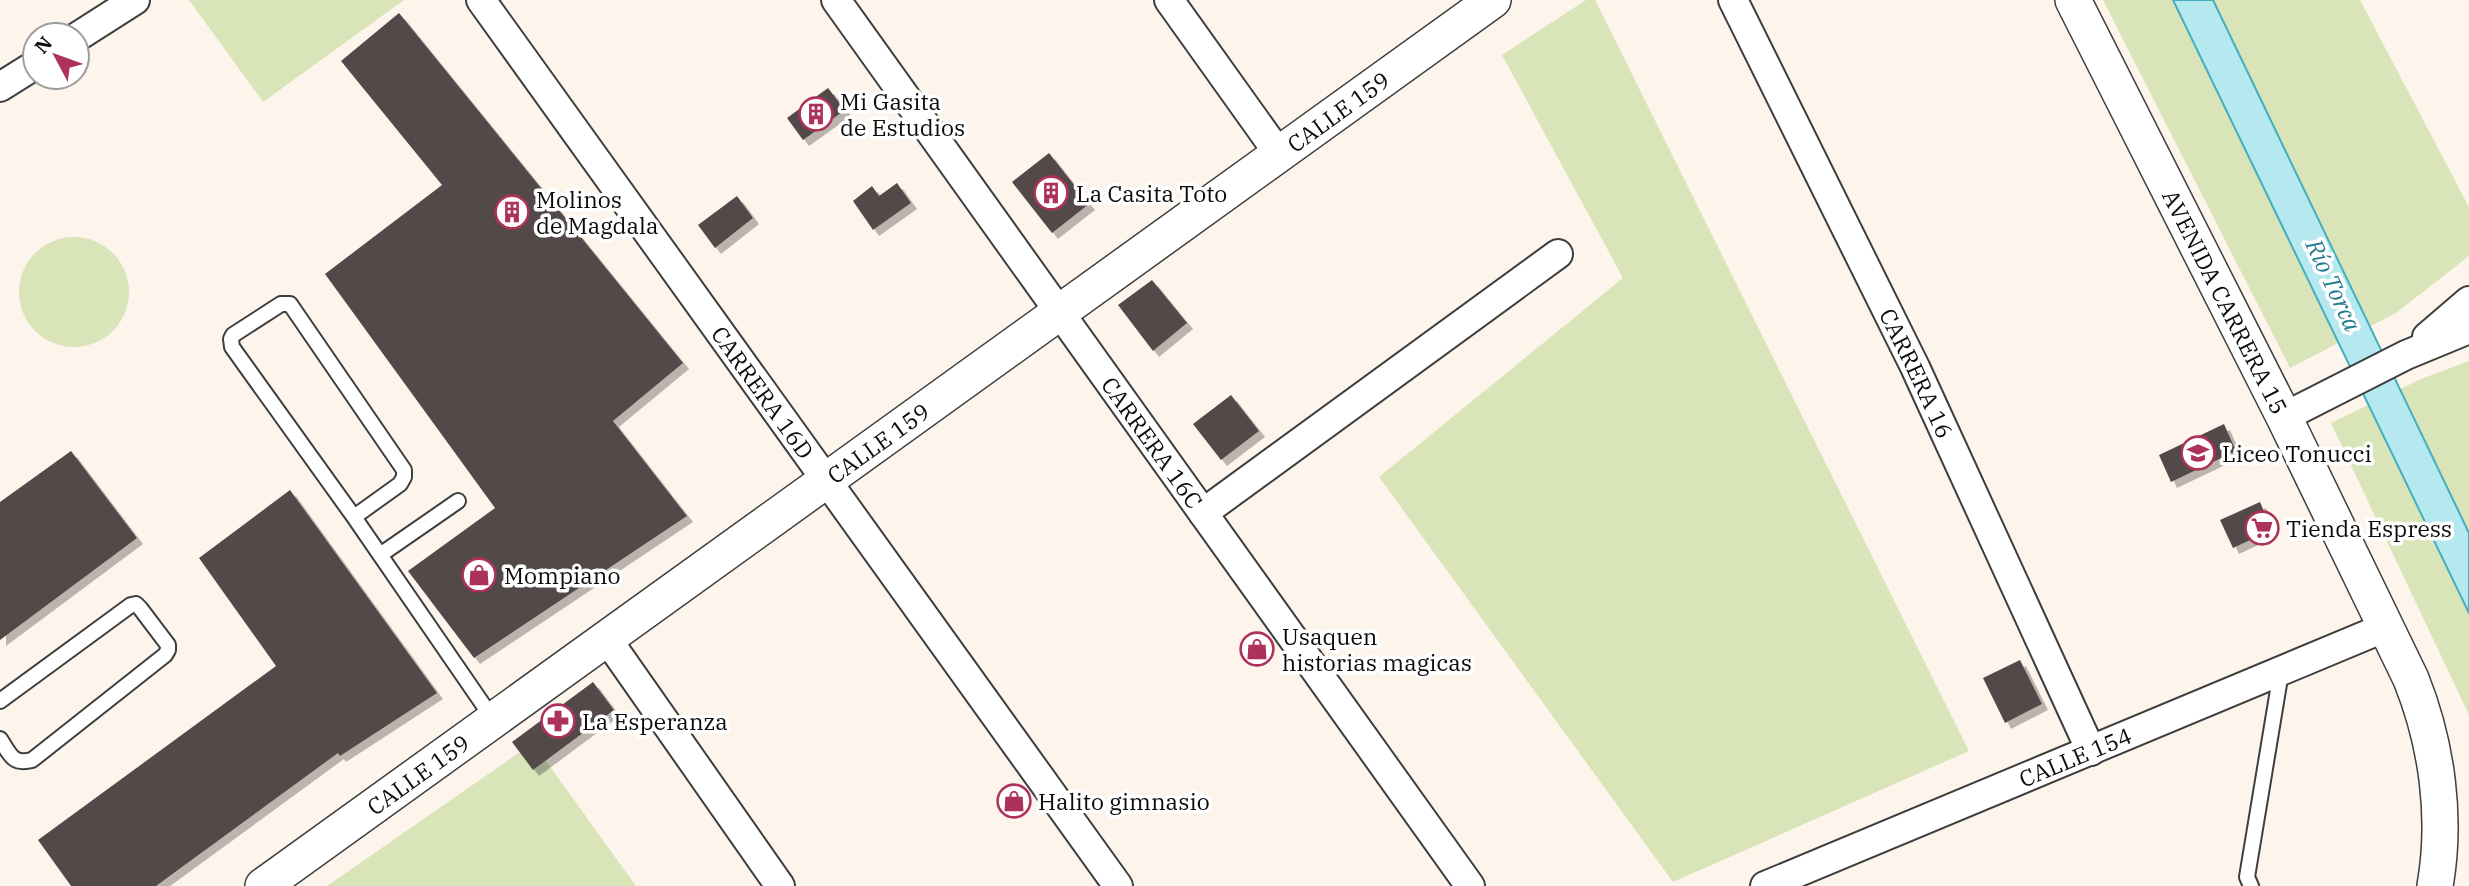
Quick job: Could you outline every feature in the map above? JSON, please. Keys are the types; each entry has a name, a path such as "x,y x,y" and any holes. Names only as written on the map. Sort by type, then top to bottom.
{"street":[{"path":"91,28 135,0"},
{"name":"CARRERA 16D","path":"481,0 1118,886"},
{"name":"CARRERA 16C","path":"836,0 1470,886"},
{"path":"1169,0 1279,154"},
{"name":"CALLE 159","path":"263,886 1493,0"},
{"name":"CARRERA 16","path":"1733,0 1915,367 2091,751"},
{"name":"AVENIDA CARRERA 15","path":"2073,0 2284,417 2415,689 2430,735 2436,769 2440,857 2435,886"},
{"path":"0,87 21,74"},
{"path":"1203,513 1558,254"},
{"path":"2406,355 2469,301"},
{"path":"2284,417 2406,355 2469,329"},
{"name":"CALLE 154","path":"1765,886 2386,627"},
{"path":"607,639 780,886"}],"lane":[{"path":"354,517 400,484 404,470 290,304 281,304 233,335 232,347 354,517 494,720"},
{"path":"380,555 458,501"},
{"path":"0,701 131,605 136,604 140,608 169,645 165,654 32,760 21,763 15,760 0,740"},
{"path":"2251,886 2247,877 2281,672"}],"green space":[{"path":"189,0 404,0 263,102"},
{"path":"1586,0 1595,0 1969,751 1673,882 1379,477 1623,278 1502,55"},
{"path":"2103,0 2360,0 2469,207 2469,256 2396,313 2290,368"},
{"path":"74,237 95,242 113,253 124,271 129,292 124,313 113,331 95,342 74,347 53,342 35,331 24,313 19,292 24,271 35,253 53,242"},
{"path":"2469,361 2469,715 2331,423 2421,379"},
{"path":"533,743 636,886 327,886"}],"water":[{"name":"Río Torca","path":"2173,0 2213,0 2469,533 2469,613"}],"building":[{"path":"399,13 683,363 613,421 687,516 474,658 408,571 495,508 325,274 442,185 341,61"},
{"name":"Mi Gasita de Estudios","path":"828,88 845,110 803,140 787,118"},
{"name":"La Casita Toto","path":"1049,153 1089,204 1052,233 1012,182"},
{"path":"897,183 911,203 873,230 853,201 872,186 879,196"},
{"path":"737,196 753,218 715,248 698,225"},
{"path":"1152,280 1187,323 1153,351 1118,305"},
{"path":"1231,395 1259,431 1221,460 1193,424"},
{"name":"Liceo Tonucci","path":"2224,424 2236,451 2171,482 2159,455"},
{"path":"71,451 137,538 0,640 0,502"},
{"path":"290,490 437,693 340,756 338,753 156,886 71,886 38,840 276,666 199,558"},
{"path":"2260,502 2272,530 2233,548 2220,520"},
{"path":"2020,660 2042,704 2005,723 1983,678"},
{"path":"593,682 614,710 533,770 512,742"}],"place":[{"name":"Mi Gasita de Estudios","path":"816,114"},
{"name":"La Casita Toto","path":"1051,193"},
{"name":"Molinos de Magdala","path":"512,212"},
{"name":"Liceo Tonucci","path":"2198,453"},
{"name":"Tienda Espress","path":"2262,528"},
{"name":"Mompiano","path":"479,575"},
{"name":"Usaquen historias magicas","path":"1257,649"},
{"name":"La Esperanza","path":"558,721"},
{"name":"Halito gimnasio","path":"1014,801"}]}
